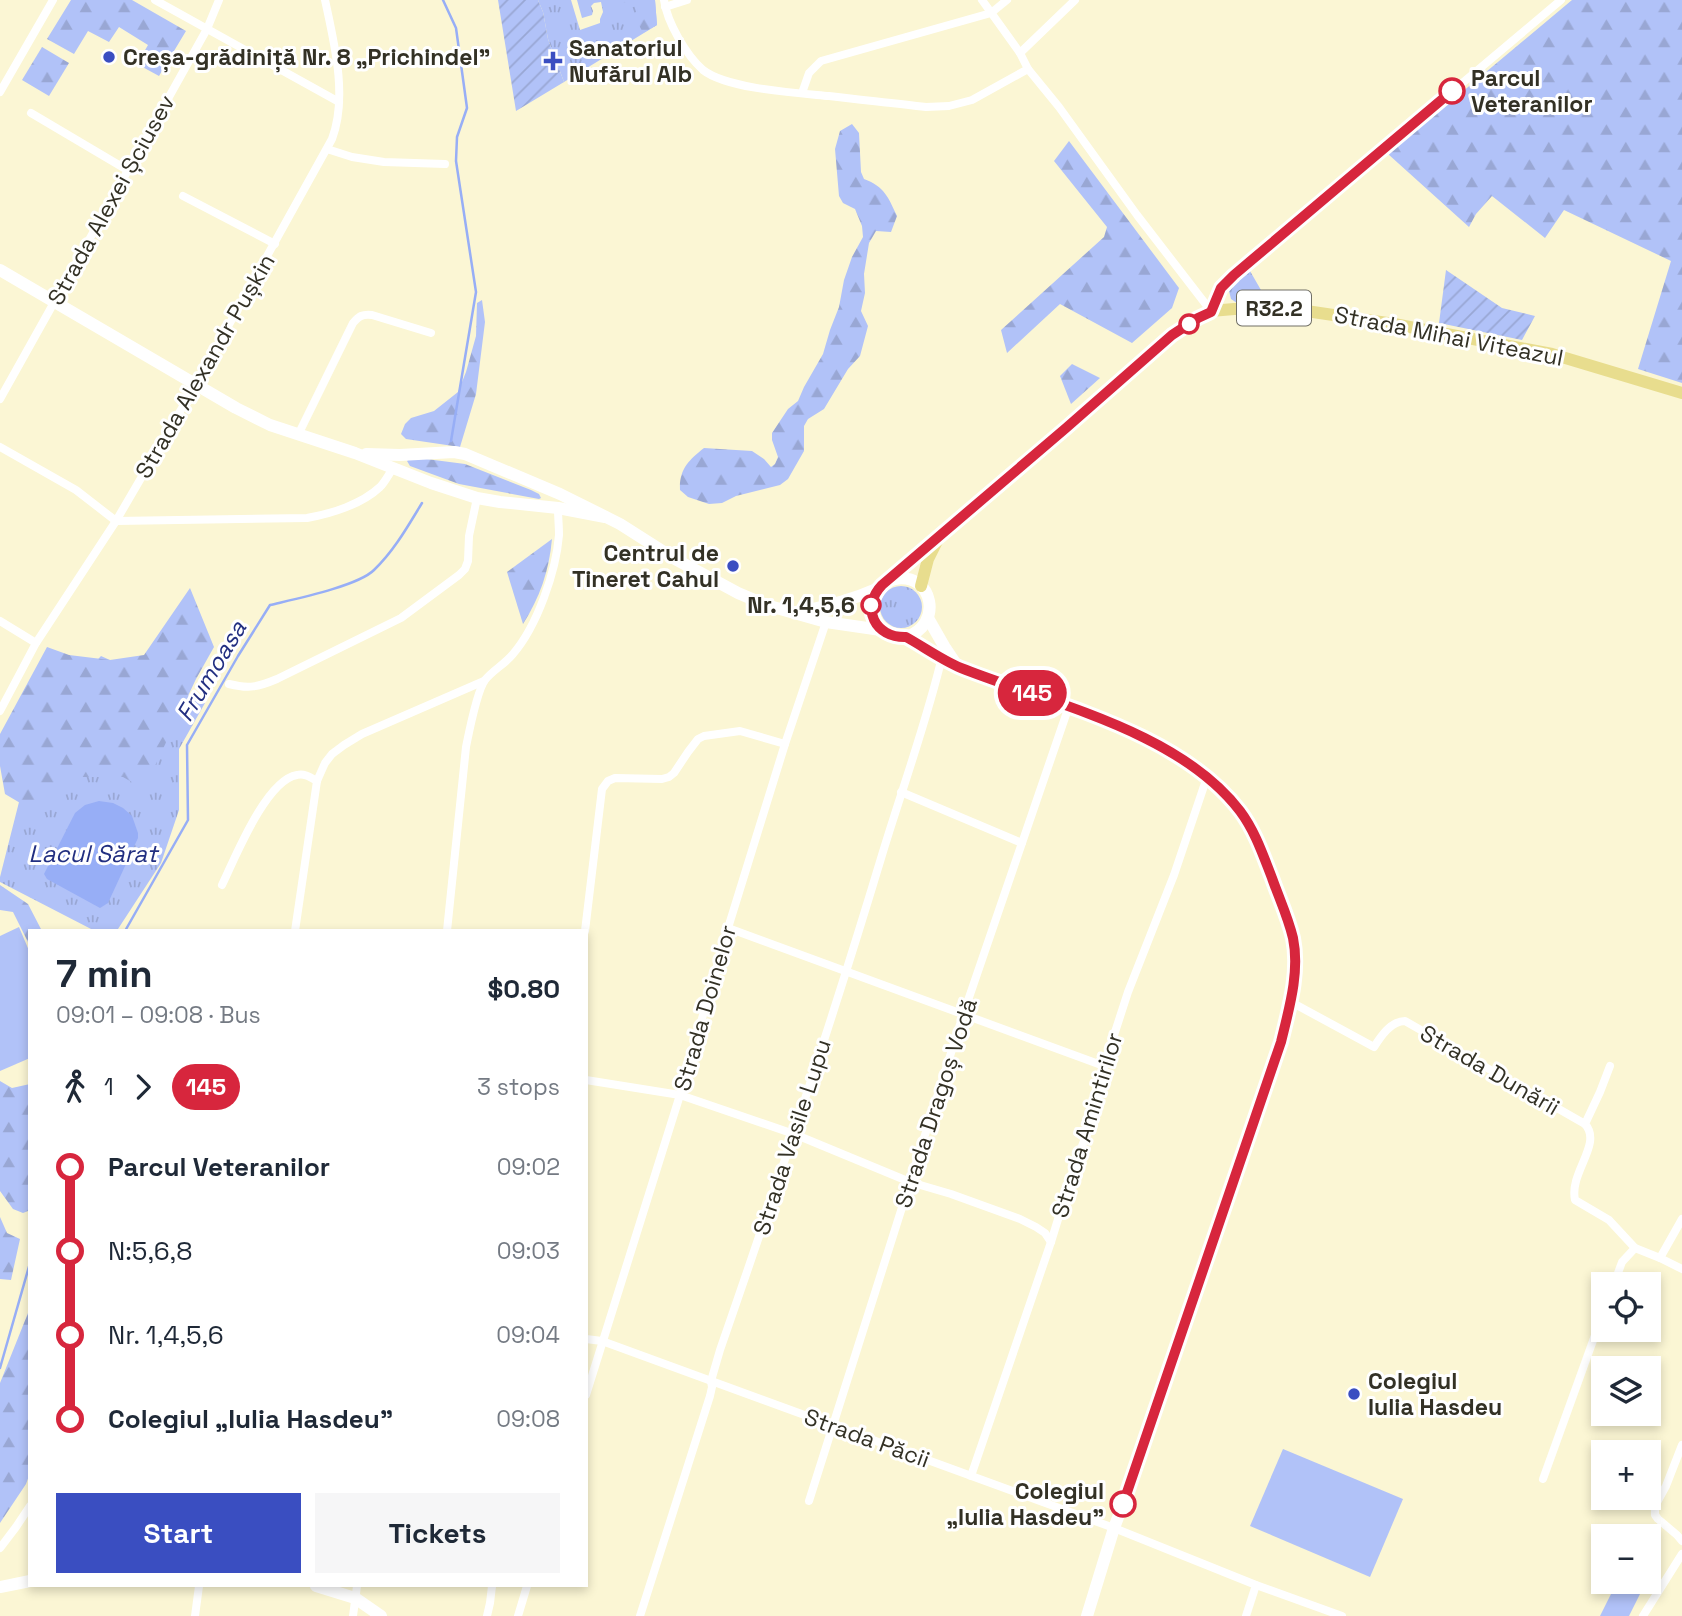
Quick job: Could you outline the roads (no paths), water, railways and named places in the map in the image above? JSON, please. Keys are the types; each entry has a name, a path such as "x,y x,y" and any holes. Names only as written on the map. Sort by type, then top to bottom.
{"main road":[{"path":"0,270 255,418 477,498 605,517"},
{"name":"Strada Mihai Viteazul","path":"883,584 1172,335 1211,312 1286,308 1407,326 1552,354 1682,393"},
{"path":"355,453 465,454 605,517 723,586 766,605 825,622 881,630 893,636 906,637 958,667 1069,706 1160,745 1207,777 1241,812 1253,831 1293,940 1295,976 1291,1002 1281,1042 1087,1616"},
{"path":"398,470 406,455"},
{"path":"536,506 548,497 544,488"},
{"name":"Strada Mihai Viteazul","path":"921,586 928,559 938,537"},
{"path":"793,613 855,599 898,578 908,579 921,586 929,601 930,610 921,629 906,637"},
{"path":"881,630 875,623 871,609 872,600 883,584"},
{"path":"928,618 958,667"},
{"path":"0,1587 28,1581"},
{"path":"323,1587 356,1592 382,1616"}],"street":[{"path":"0,92 53,0"},
{"path":"155,0 339,102"},
{"name":"Strada Alexei Șciusev","path":"0,399 207,29 219,0"},
{"name":"Strada Alexandr Pușkin","path":"0,711 36,643 116,521 196,384 327,149 337,127 339,102 334,41 325,0"},
{"path":"687,0 664,4 679,41 704,70 718,78 740,84 926,107 949,106 972,100 1028,69"},
{"path":"982,0 1020,53 1028,69 1211,312"},
{"path":"802,93 809,73 821,61 991,13 1007,0"},
{"path":"1020,53 1075,0"},
{"path":"1211,312 1221,288 1234,275 1561,0"},
{"path":"31,113 129,171"},
{"path":"327,149 352,157 384,162 444,164"},
{"path":"183,196 275,244"},
{"path":"298,435 353,323 359,316 372,315 431,333"},
{"path":"0,447 76,491 116,521 307,518 328,514 362,499 398,470"},
{"path":"229,684 249,688 276,679 401,618 443,588 465,569 477,498"},
{"path":"295,929 317,781 325,763 344,745 362,734 484,681 513,654 538,609 554,561 559,536 558,508"},
{"path":"0,621 36,643"},
{"name":"Strada Doinelor","path":"588,1388 680,1095 728,928 825,622"},
{"name":"Strada Vasile Lupu","path":"640,1616 710,1396 711,1381 847,972 929,708 942,657"},
{"path":"447,929 466,747 484,681"},
{"name":"Strada Dragoș Vodă","path":"809,1501 963,1015 1069,706"},
{"path":"585,929 602,789 608,781 622,777 669,777 698,739 704,736 740,731 785,744"},
{"path":"222,885 265,800 293,775 304,775 317,781"},
{"name":"Strada Amintirilor","path":"971,1476 1101,1089 1104,1066 1128,992 1162,908 1207,777"},
{"path":"901,792 1022,843"},
{"path":"728,928 1104,1066"},
{"name":"Strada Dunării","path":"1291,1002 1374,1047 1396,1023 1405,1021 1585,1124"},
{"path":"1609,1066 1585,1124 1592,1135 1573,1190 1575,1200 1609,1220 1635,1248 1682,1269"},
{"path":"588,1080 680,1095 794,1134 911,1182 1020,1219 1045,1233 1051,1242"},
{"path":"1660,1258 1682,1219"},
{"path":"1618,1272 1622,1262 1635,1248"},
{"name":"Strada Păcii","path":"588,1339 602,1341 1115,1528 1256,1585 1342,1616"},
{"path":"1543,1479 1593,1342"},
{"path":"1682,1445 1656,1506 1655,1515 1682,1541"},
{"path":"0,1548 28,1509"},
{"path":"1643,1616 1682,1554"},
{"path":"1246,1616 1256,1585"},
{"path":"195,1616 199,1587"},
{"path":"486,1616 492,1587"},
{"path":"518,1616 527,1587"},
{"path":"353,1616 356,1592"}],"water":[{"name":"Lacul Sărat","path":"99,801 123,808 132,816 138,833 108,903 100,908 47,879 44,874 75,813 85,805"}],"waterway":[{"name":"Frumoasa","path":"443,0 456,28 467,108 457,137 456,161 476,292 451,441"},
{"name":"Frumoasa","path":"126,929 188,820 187,745 270,605 325,591 366,576 388,555 422,503"},
{"name":"Frumoasa","path":"0,1368 28,1270"}],"place":[{"name":"Creșa-grădiniță Nr. 8 „Prichindel”","path":"109,57"},
{"name":"Sanatoriul Nufărul Alb","path":"553,61"},
{"name":"Parcul Veteranilor","path":"1452,91"},
{"name":"Centrul de Tineret Cahul","path":"733,566"},
{"name":"Nr. 1,4,5,6","path":"871,605"},
{"name":"Colegiul Iulia Hasdeu","path":"1354,1394"},
{"name":"Colegiul „Iulia Hasdeu”","path":"1123,1504"}]}
